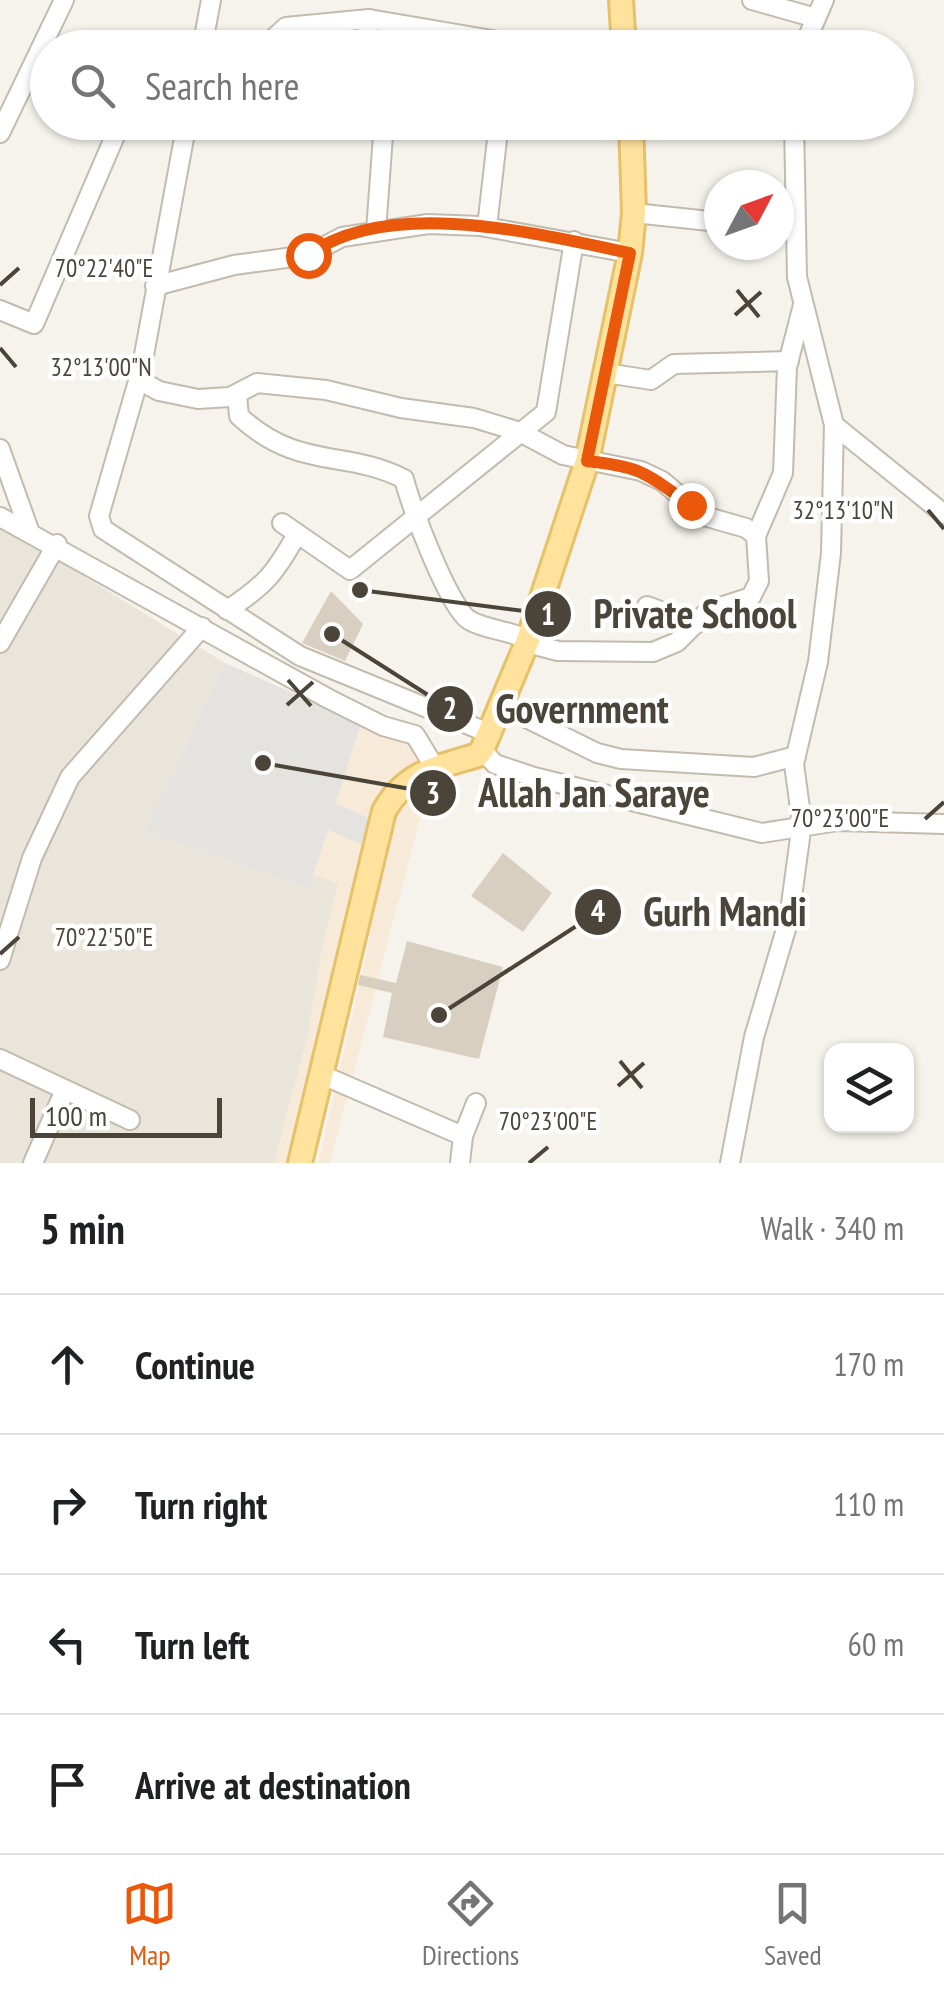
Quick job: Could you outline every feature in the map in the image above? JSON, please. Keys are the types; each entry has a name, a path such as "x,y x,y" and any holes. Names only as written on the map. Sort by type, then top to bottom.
{"main road":[{"path":"621,0 623,30"},
{"path":"300,1163 384,811 398,787 435,768 478,755 486,742 527,641 587,461 630,253 634,213 632,140"}],"street":[{"path":"53,30 64,0"},
{"path":"205,30 211,0"},
{"path":"752,0 816,18"},
{"path":"811,30 824,0"},
{"path":"283,30 369,20 427,30"},
{"path":"368,30 369,20"},
{"path":"0,133 30,79"},
{"path":"0,310 34,324 113,140"},
{"path":"183,140 138,380 100,516 103,529 300,656 486,742 495,764 762,833 782,832 802,823 944,824"},
{"path":"376,231 383,140"},
{"path":"488,227 497,140"},
{"path":"790,170 793,140"},
{"path":"634,213 704,220"},
{"path":"155,286 234,266 308,255 342,237 428,224 488,227 630,253"},
{"path":"227,610 266,582 290,554 289,528 350,570 546,412 574,242"},
{"path":"730,1163 754,1037 789,919 802,823 796,756 818,662 830,553 834,425 794,258"},
{"path":"237,396 240,416 284,446 313,458 390,472 404,479 460,612 469,620 508,630 558,651 637,654 677,642 708,611 751,597 758,581 756,536 783,473 788,361 804,303"},
{"path":"606,373 651,380 674,364 788,361"},
{"path":"138,380 159,391 198,399 237,396 258,382 457,414 520,432 546,448 587,461 641,471 662,481 704,516 746,528 756,536"},
{"path":"834,425 944,514"},
{"path":"0,449 28,530"},
{"path":"0,517 57,544 329,699 383,726 416,735 435,768"},
{"path":"102,571 118,542"},
{"path":"0,644 57,544"},
{"path":"647,606 696,624"},
{"path":"0,960 32,858 70,777 202,628"},
{"path":"502,706 597,752 622,758 754,767 796,756"},
{"path":"0,1058 130,1120"},
{"path":"320,1074 463,1136"},
{"path":"33,1163 64,1090"},
{"path":"460,1163 463,1136 476,1103"}],"shaded area":[{"path":"0,517 54,558 225,663 146,831 198,838 339,883 322,949 308,1035 274,1163 0,1163"},
{"path":"225,663 361,723 336,803 373,820 365,846 328,830 309,887 145,831"},
{"path":"361,723 415,735 435,768 373,820 336,803"},
{"path":"428,788 330,1163 318,1163 368,948 384,811"},
{"path":"328,830 365,846 289,1163 274,1163 308,1035 322,949 338,884 313,874"}],"building":[{"path":"331,591 363,624 345,661 302,643"},
{"path":"503,853 552,893 523,932 471,896"},
{"path":"407,941 503,967 479,1059 383,1037 392,993 358,985 360,975 396,983"}],"place":[{"name":"Private School","path":"360,590"},
{"name":"Government","path":"332,634"},
{"name":"Allah Jan Saraye","path":"263,763"},
{"name":"Gurh Mandi","path":"439,1015"}],"route":[{"path":"308,255 342,237 428,224 480,226 630,253 587,461 641,471 677,491 691,505"}]}
